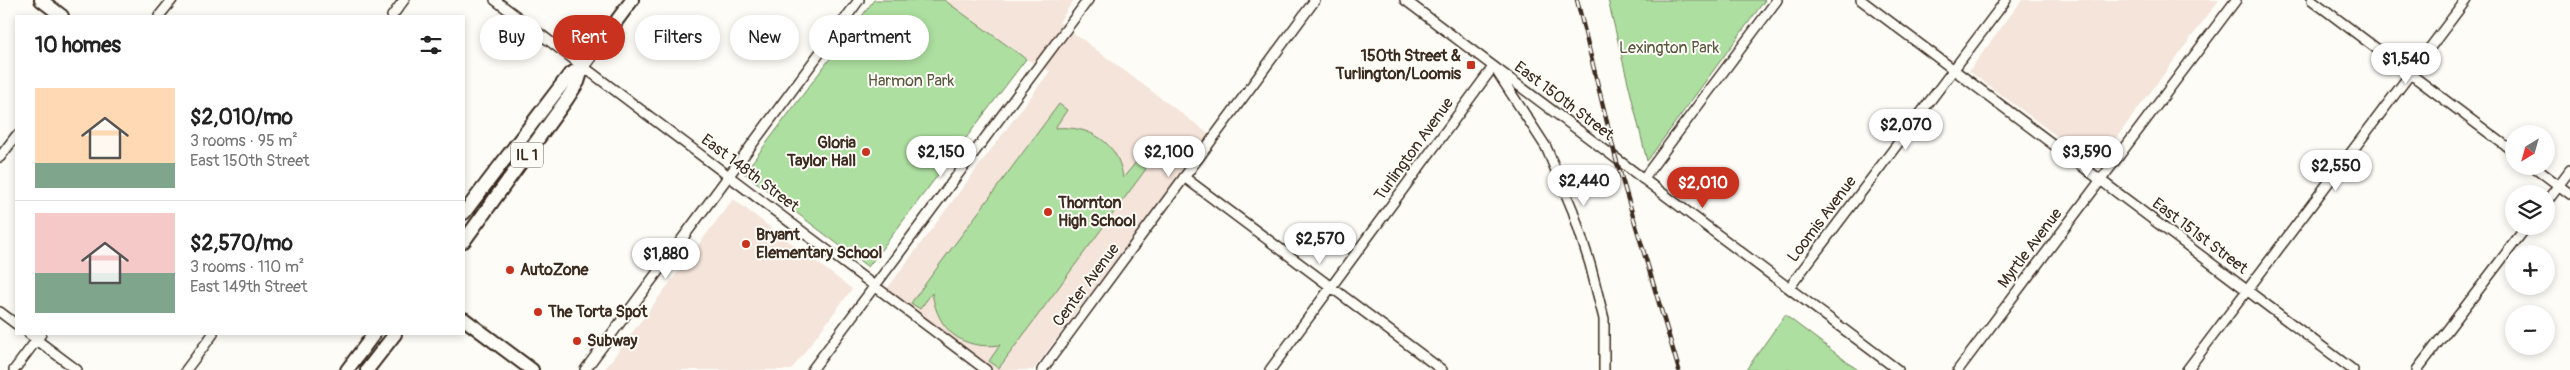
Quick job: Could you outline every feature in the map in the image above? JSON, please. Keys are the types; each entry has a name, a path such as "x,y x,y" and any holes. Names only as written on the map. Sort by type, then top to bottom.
{"main road":[{"path":"40,0 61,15"},
{"name":"IL 1","path":"465,240 578,82 583,66 632,0"},
{"name":"IL 1","path":"465,212 569,75 583,66"},
{"path":"465,319 529,369"},
{"path":"347,370 373,335"},
{"path":"367,370 394,335"}],"street":[{"path":"160,15 172,0"},
{"path":"393,15 404,0"},
{"name":"East 148th Street","path":"496,0 986,370"},
{"path":"584,370 859,0"},
{"path":"812,370 1088,0"},
{"name":"Center Avenue","path":"1042,370 1315,0"},
{"name":"East 150th Street","path":"1404,0 1898,370"},
{"path":"1643,179 1777,0"},
{"name":"East 151st Street","path":"1861,0 2353,370"},
{"name":"Loomis Avenue","path":"1789,288 2006,0"},
{"name":"Myrtle Avenue","path":"1958,370 2236,0"},
{"path":"2312,0 2505,145"},
{"path":"2187,370 2466,0"},
{"path":"1493,67 1546,147 1573,211 1590,264 1604,319 1604,370"},
{"name":"Turlington Avenue","path":"1270,370 1493,67"},
{"path":"0,157 15,137"},
{"path":"2555,191 2570,170"},
{"path":"2545,175 2570,194"},
{"path":"1184,177 1442,370"},
{"path":"2417,370 2520,235"},
{"path":"0,312 15,323"},
{"path":"186,370 212,335"},
{"path":"14,370 36,336 77,370"}],"shaded area":[{"name":"Thornton High School","path":"944,0 1074,0 1059,22 1209,134 1033,370 993,370 886,290 1050,71 1026,59"},
{"path":"2022,0 2219,0 2096,165 1969,71"},
{"name":"Bryant Elementary School","path":"733,199 852,289 791,370 604,370"}],"green space":[{"name":"Harmon Park","path":"874,0 944,0 1026,59 868,267 744,173 829,60 929,60 929,15 863,15"},
{"name":"Lexington Park","path":"1608,0 1765,0 1647,161"},
{"path":"1059,104 1067,110 1055,128 1079,129 1100,138 1115,155 1123,178 1137,161 1146,169 999,368 989,361 1000,345 986,346 974,344 963,341 954,335 940,318 932,293 920,309 911,303"},
{"path":"1785,315 1858,370 1746,370"}],"railway":[{"path":"1577,0 1616,159 1679,370"}],"place":[{"name":"150th Street & Turlington/Loomis","path":"1471,65"},
{"name":"Gloria Taylor Hall","path":"866,152"},
{"name":"Thornton High School","path":"1048,212"},
{"name":"Bryant Elementary School","path":"746,244"},
{"name":"AutoZone","path":"510,270"},
{"name":"The Torta Spot","path":"538,312"},
{"name":"Subway","path":"577,341"}]}
